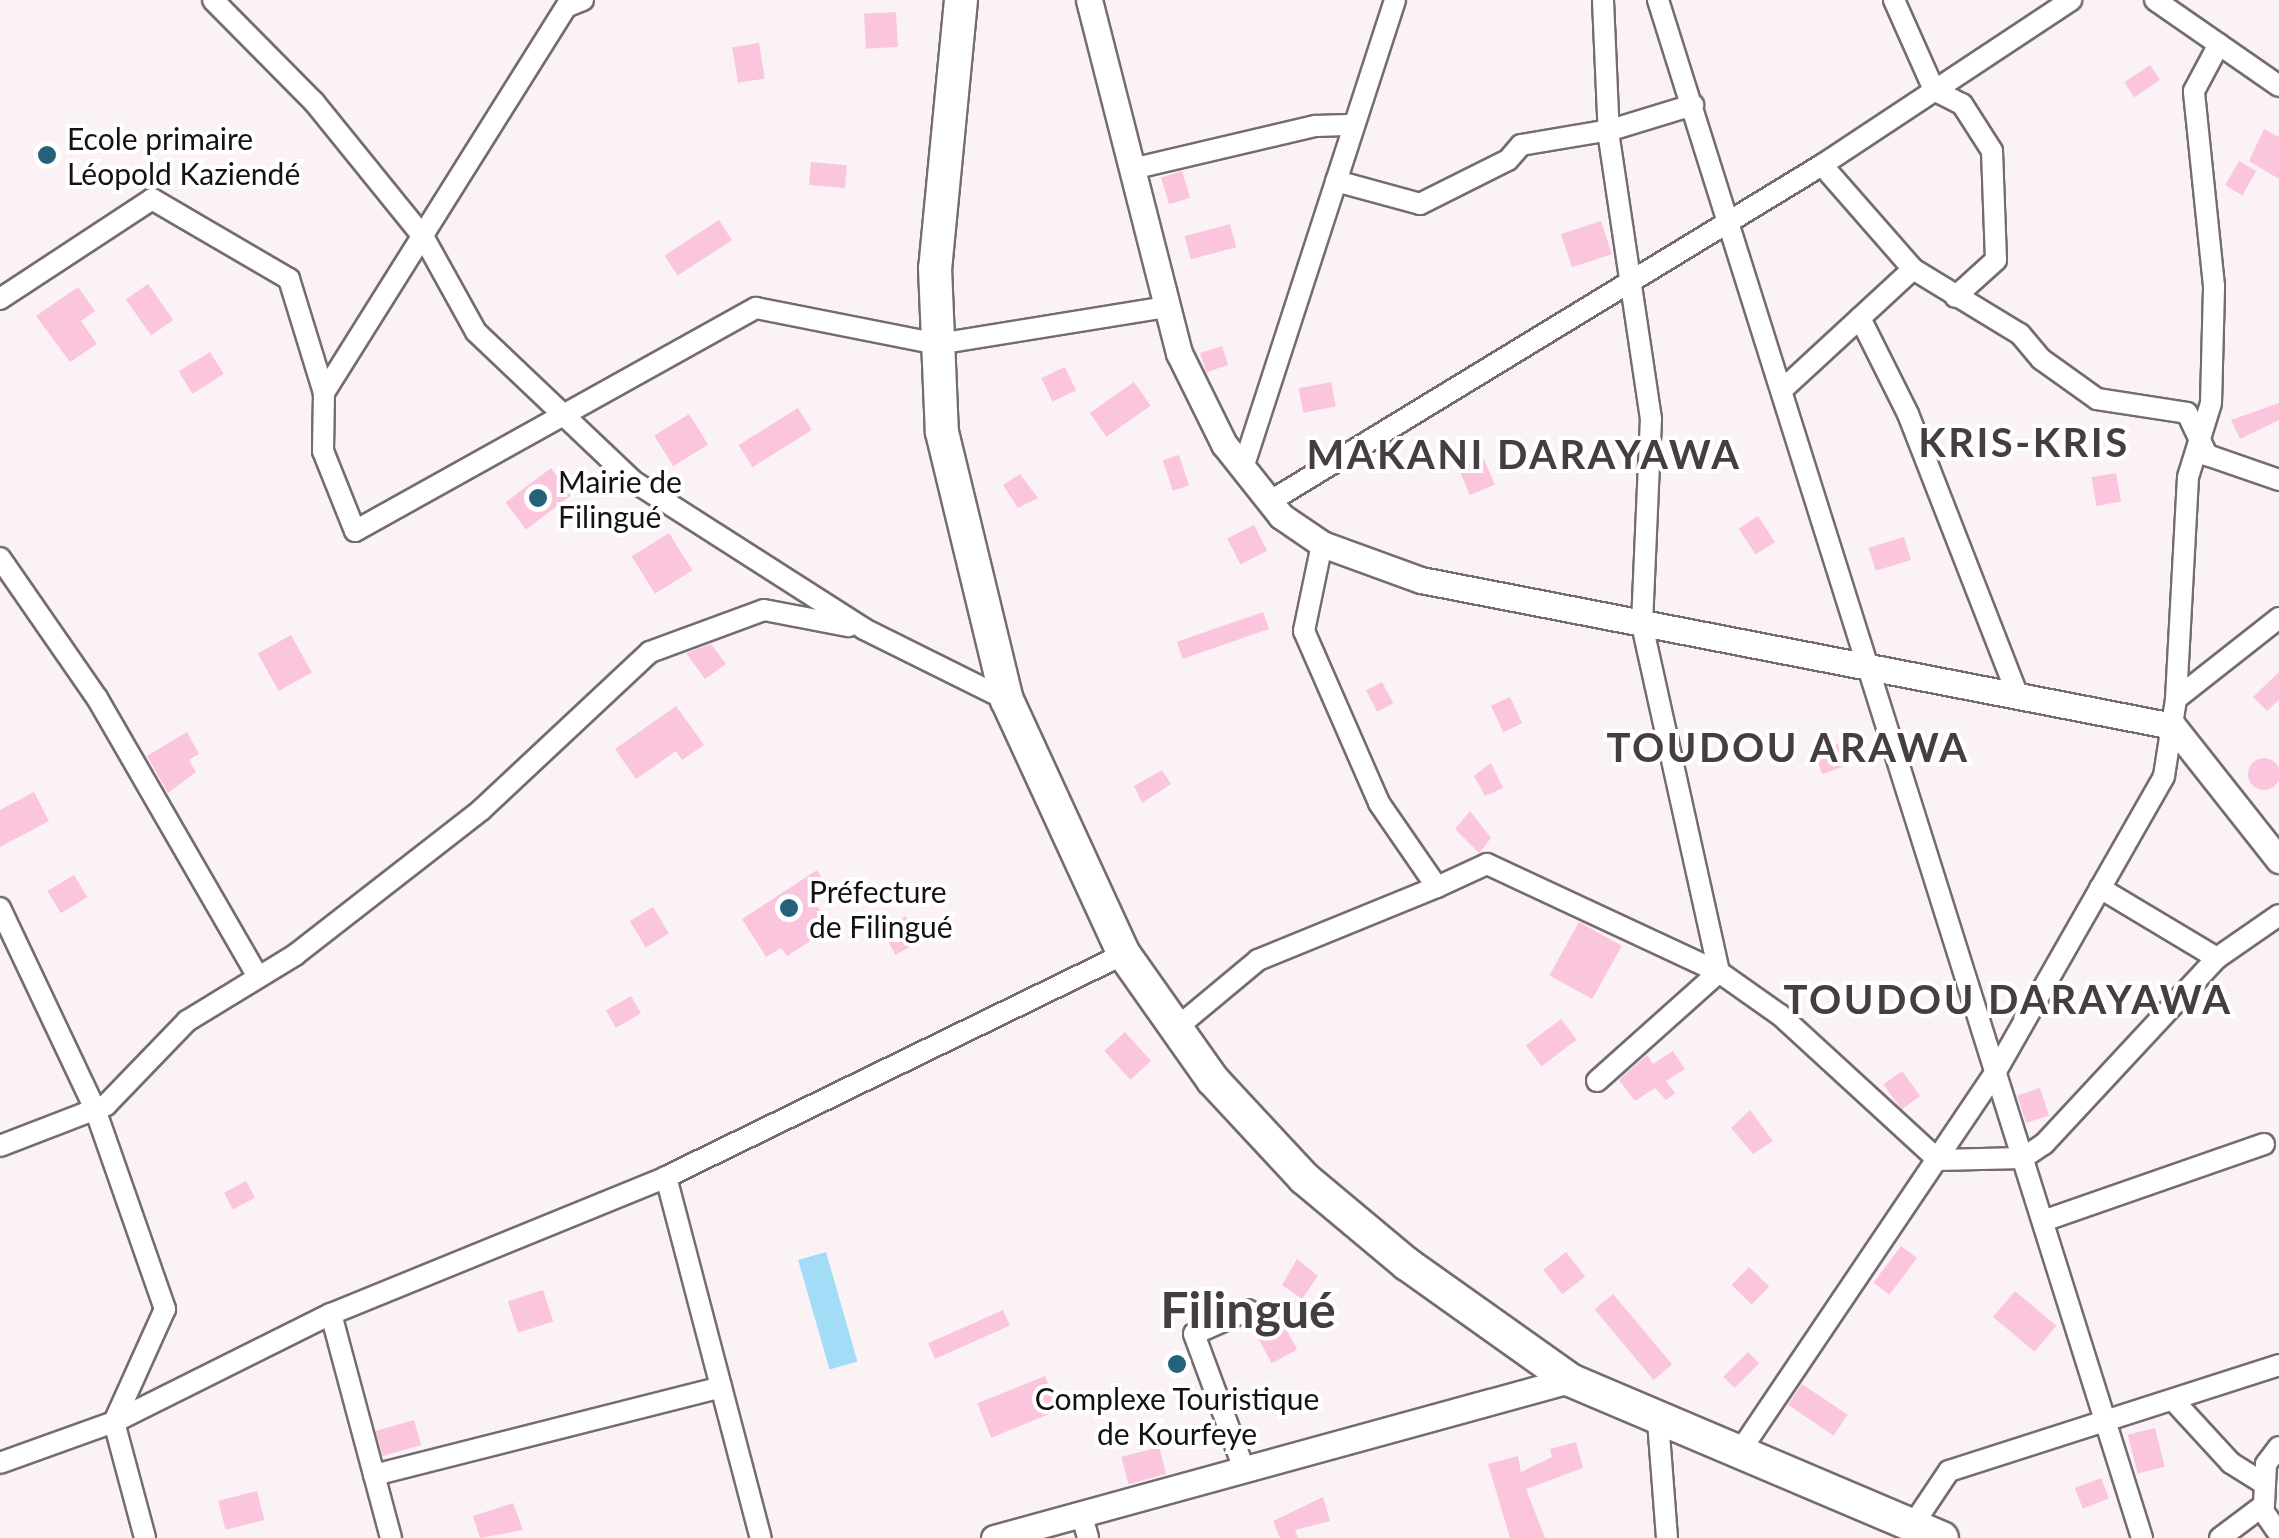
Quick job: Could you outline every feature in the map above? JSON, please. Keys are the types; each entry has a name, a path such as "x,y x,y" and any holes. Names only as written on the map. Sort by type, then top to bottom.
{"main road":[{"path":"961,0 935,268 942,432 1007,700 1124,954 1174,1030 1304,1178 1407,1264 1570,1380 1658,1421 1927,1532"}],"street":[{"path":"212,0 314,102 424,238 476,332 633,481 864,629 1007,700"},
{"path":"324,394 566,7 583,0"},
{"path":"1089,0 1179,353 1242,468 1269,502 1322,544 1421,580 2173,726 2279,860"},
{"path":"1242,468 1395,0"},
{"path":"1603,0 1611,130 1651,419 1642,624 1719,972"},
{"path":"1658,0 1730,216 2142,1538"},
{"path":"1894,0 1934,90 1962,104 1992,151 1996,260 1956,297"},
{"path":"1269,502 1730,216 1822,165 2071,0"},
{"path":"2155,0 2279,86"},
{"path":"1738,1454 1996,1071 2164,776 2176,699 2188,477 2211,404 2214,286 2194,91 2219,44"},
{"path":"1336,181 1420,204 1508,160 1520,145 1611,130 1693,105"},
{"path":"1132,169 1316,126 1354,125"},
{"path":"1822,165 1912,269 2020,334 2040,359 2097,399 2187,413 2207,455 2279,480"},
{"path":"0,299 152,198 288,279 324,394 323,451 356,532 756,308 938,344 1166,307"},
{"path":"1784,389 1912,269"},
{"path":"1860,318 1908,414 2019,698"},
{"path":"1322,544 1304,631 1379,803 1437,887"},
{"path":"0,558 98,698 258,977"},
{"path":"0,1146 96,1109 187,1021 258,977 480,810 650,652 764,610 864,629"},
{"path":"2176,699 2279,618"},
{"path":"1174,1030 1258,960 1487,864 1719,972 1780,1015 1938,1160 2023,1158 2217,958 2279,915"},
{"path":"2100,888 2217,958"},
{"path":"0,908 96,1109 165,1309 114,1422 144,1538"},
{"path":"0,1463 114,1422 331,1314 666,1177 1124,954"},
{"path":"1598,1081 1719,972"},
{"path":"2043,1221 2264,1144"},
{"path":"666,1177 761,1538"},
{"path":"1244,1469 1194,1334 1248,1310"},
{"path":"331,1314 391,1538"},
{"path":"1927,1532 1949,1471 2279,1365"},
{"path":"994,1538 1084,1526 1244,1469 1570,1380"},
{"path":"374,1475 721,1387"},
{"path":"2173,1400 2231,1463 2266,1484"},
{"path":"1658,1421 1667,1538"},
{"path":"2220,1538 2260,1508 2266,1464 2279,1447"},
{"path":"2260,1508 2279,1534"}],"water":[{"path":"826,1252 857,1362 830,1370 798,1260"}],"building":[{"path":"896,12 898,47 866,49 864,14"},
{"path":"759,43 765,79 738,83 732,47"},
{"path":"2150,65 2160,80 2134,97 2124,82"},
{"path":"2264,129 2279,137 2279,179 2249,161"},
{"path":"2239,161 2256,171 2242,195 2225,185"},
{"path":"811,162 847,165 845,188 809,185"},
{"path":"1182,171 1190,198 1169,204 1161,177"},
{"path":"719,220 732,240 678,276 664,255"},
{"path":"1601,221 1612,254 1572,267 1561,234"},
{"path":"1230,224 1236,247 1191,259 1185,236"},
{"path":"148,284 173,320 151,336 126,299"},
{"path":"78,287 95,311 81,321 97,344 70,362 36,316"},
{"path":"1222,346 1228,365 1206,372 1200,353"},
{"path":"210,352 224,374 192,394 179,372"},
{"path":"1065,367 1076,391 1052,402 1041,378"},
{"path":"1134,382 1151,406 1106,437 1090,413"},
{"path":"1331,382 1336,407 1303,413 1299,388"},
{"path":"2279,403 2279,420 2240,439 2231,420"},
{"path":"798,408 812,430 752,467 739,445"},
{"path":"689,414 708,445 673,466 654,436"},
{"path":"1179,455 1189,485 1173,491 1163,460"},
{"path":"1483,457 1495,485 1470,495 1458,468"},
{"name":"Mairie de Filingué","path":"551,468 571,495 526,529 505,502"},
{"path":"2116,473 2121,502 2096,506 2091,477"},
{"path":"1020,474 1038,498 1018,508 1003,485"},
{"path":"1758,516 1775,542 1756,555 1739,529"},
{"path":"1254,525 1267,551 1240,564 1227,539"},
{"path":"669,533 692,570 655,594 632,556"},
{"path":"1904,537 1911,560 1876,571 1869,548"},
{"path":"1263,612 1269,629 1183,659 1177,642"},
{"path":"291,635 312,673 279,691 258,653"},
{"path":"711,644 726,664 705,679 686,653"},
{"path":"2279,672 2279,700 2267,711 2253,697"},
{"path":"1382,682 1393,703 1377,712 1366,690"},
{"path":"1510,697 1522,723 1503,732 1491,706"},
{"path":"676,706 704,745 682,760 676,751 636,779 615,749"},
{"path":"187,732 199,754 189,760 196,772 168,793 147,756"},
{"path":"1838,744 1846,766 1822,774 1815,753"},
{"path":"2264,758 2275,763 2280,774 2275,785 2264,790 2253,785 2248,774 2253,763"},
{"path":"1491,763 1503,788 1485,796 1474,776"},
{"path":"1162,770 1171,784 1142,803 1134,786"},
{"path":"34,792 49,821 0,847 0,810"},
{"path":"1470,811 1491,838 1479,853 1455,829"},
{"name":"Préfecture de Filingué","path":"817,870 827,886 811,897 826,919 812,928 818,936 787,956 781,948 766,957 742,919"},
{"path":"74,875 87,897 61,913 47,891"},
{"path":"653,907 669,934 646,947 630,921"},
{"path":"906,916 920,941 896,955 882,930"},
{"path":"1579,922 1622,946 1592,999 1549,975"},
{"path":"631,996 641,1013 616,1028 606,1011"},
{"path":"1561,1019 1577,1040 1542,1066 1526,1045"},
{"path":"1125,1032 1151,1061 1130,1080 1104,1051"},
{"path":"1673,1051 1685,1069 1666,1081 1675,1093 1666,1100 1655,1088 1635,1101 1619,1080 1647,1055 1653,1064"},
{"path":"1902,1071 1920,1096 1902,1110 1883,1085"},
{"path":"2040,1088 2049,1116 2026,1123 2017,1095"},
{"path":"1750,1110 1773,1141 1753,1154 1731,1128"},
{"path":"246,1181 255,1198 233,1210 224,1193"},
{"path":"1901,1246 1917,1258 1889,1295 1873,1283"},
{"path":"1566,1252 1585,1276 1562,1294 1543,1270"},
{"path":"1297,1259 1318,1276 1302,1299 1282,1285"},
{"path":"1749,1267 1769,1286 1752,1304 1732,1285"},
{"path":"543,1290 553,1321 518,1333 508,1301"},
{"path":"2015,1291 2056,1326 2035,1352 1993,1317"},
{"path":"1613,1294 1672,1364 1654,1380 1595,1309"},
{"path":"1003,1310 1010,1326 935,1359 928,1343"},
{"path":"1276,1310 1297,1350 1272,1363 1250,1324"},
{"path":"1748,1352 1759,1363 1735,1388 1723,1377"},
{"path":"1045,1376 1059,1410 991,1438 977,1403"},
{"path":"1802,1384 1848,1415 1834,1435 1788,1405"},
{"path":"414,1420 421,1445 383,1456 376,1431"},
{"path":"2155,1428 2165,1467 2138,1474 2128,1435"},
{"path":"1576,1442 1583,1468 1526,1489 1545,1538 1510,1538 1488,1464 1518,1456 1521,1472 1552,1457 1550,1449"},
{"path":"1159,1447 1166,1474 1129,1484 1121,1457"},
{"path":"2101,1478 2109,1499 2083,1509 2075,1488"},
{"path":"257,1491 264,1520 225,1530 218,1501"},
{"path":"1323,1497 1330,1521 1295,1530 1298,1538 1280,1538 1273,1521"},
{"path":"513,1503 523,1530 480,1538 473,1516"}],"place":[{"name":"Ecole primaire Léopold Kaziendé","path":"47,155"},
{"name":"Mairie de Filingué","path":"538,498"},
{"name":"Préfecture de Filingué","path":"789,908"},
{"name":"Complexe Touristique de Kourfeye","path":"1177,1364"}],"district":[{"name":"KRIS-KRIS","path":"2024,442"},
{"name":"MAKANI DARAYAWA","path":"1524,454"},
{"name":"TOUDOU ARAWA","path":"1788,747"},
{"name":"TOUDOU DARAYAWA","path":"2008,999"},
{"name":"Filingué","path":"1248,1310"}]}
